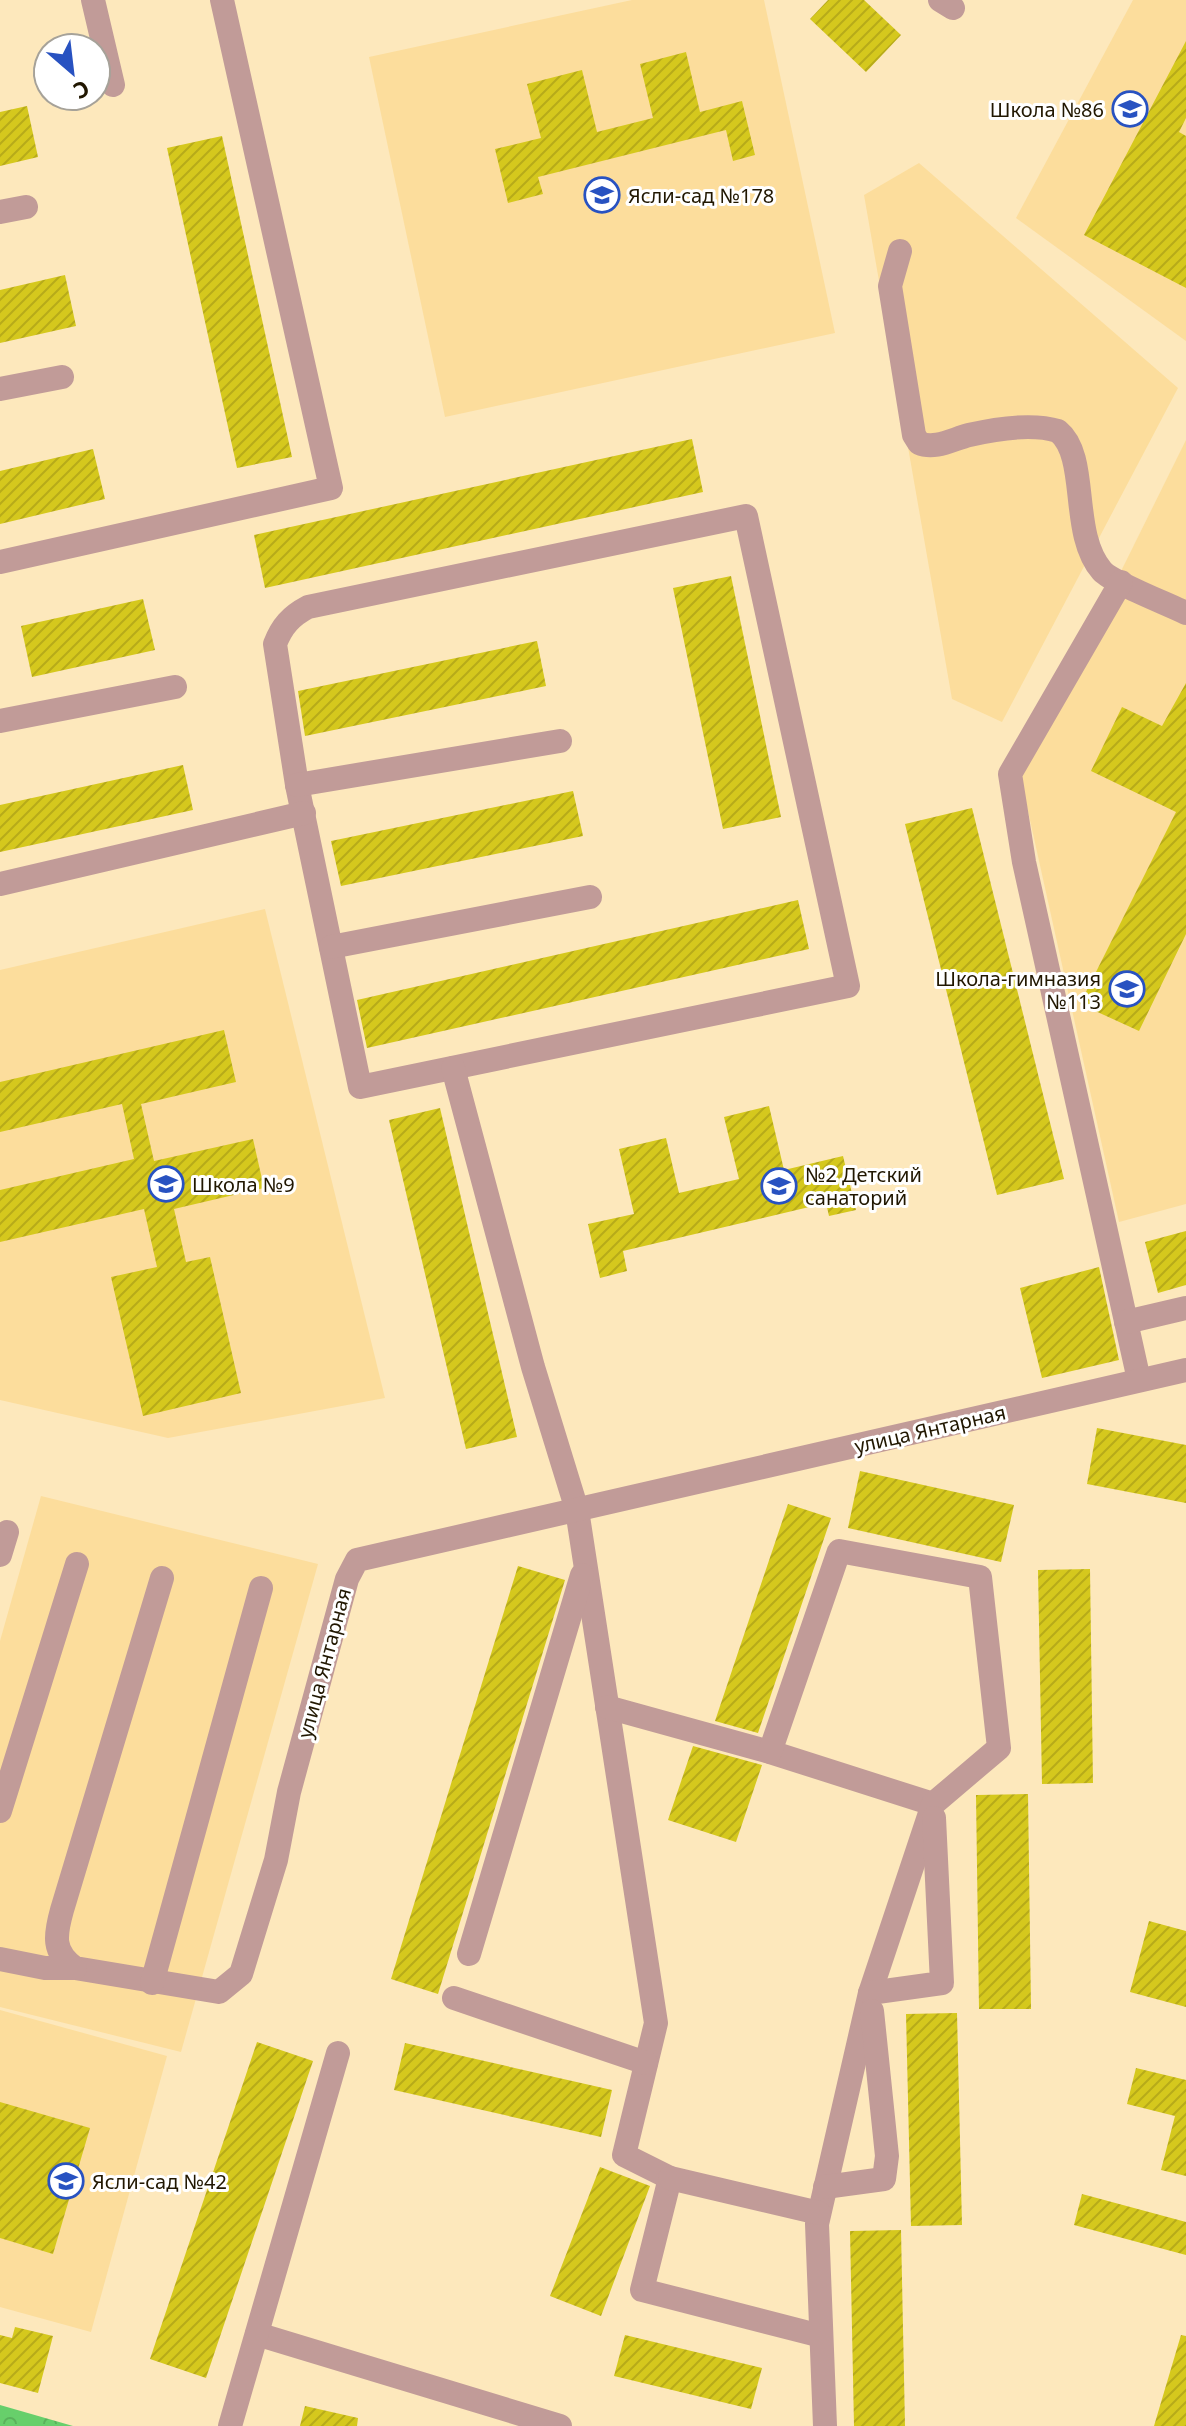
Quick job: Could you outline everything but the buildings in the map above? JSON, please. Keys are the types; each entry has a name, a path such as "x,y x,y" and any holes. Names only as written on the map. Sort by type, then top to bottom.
{"street":[{"path":"93,0 113,85"},
{"path":"0,562 331,488 222,0"},
{"path":"0,212 26,207"},
{"path":"900,251 890,286 914,435 919,443 930,447 971,434 1017,428 1058,431 1073,446 1076,488 1093,556 1103,573 1186,613"},
{"path":"0,389 62,377"},
{"path":"746,516 848,986 360,1087 304,813 275,644 293,615 308,607 746,516"},
{"path":"1121,582 1010,774 1024,862 1139,1380"},
{"path":"0,721 175,687"},
{"path":"297,785 560,741"},
{"path":"0,884 304,813"},
{"path":"331,947 590,897"},
{"path":"453,1068 533,1367 577,1510 656,2023 624,2155 670,2178 819,2213"},
{"path":"1126,1322 1186,1308"},
{"name":"улица Янтарная","path":"0,1959 219,1992 241,1974 276,1860 289,1792 347,1579 357,1560 1186,1370"},
{"path":"770,1752 839,1551 980,1577 999,1748 933,1804 870,1993 819,2213 825,2426"},
{"path":"0,1811 77,1564"},
{"path":"469,1954 584,1569"},
{"path":"75,1968 63,1960 56,1948 56,1934 162,1578"},
{"path":"152,1983 261,1588"},
{"path":"607,1707 770,1752 933,1804"},
{"path":"870,1993 942,1983 933,1804"},
{"path":"825,2187 884,2179 887,2156 870,1993"},
{"path":"454,1998 646,2063"},
{"path":"230,2426 338,2053"},
{"path":"670,2178 642,2290 821,2336"},
{"path":"257,2334 560,2426"}],"shaded area":[{"name":"Ясли-сад №178","path":"632,0 764,0 835,333 445,417 369,57"},
{"name":"Школа №86","path":"1133,0 1186,0 1186,341 1016,218"},
{"path":"919,163 1178,388 1002,722 952,699 864,195"},
{"name":"Школа-гимназия №113","path":"1186,440 1186,1204 1119,1222 1020,775"},
{"name":"Школа №9","path":"265,909 385,1398 168,1438 0,1400 0,970"},
{"path":"41,1496 318,1564 181,2052 0,2007 0,1641"},
{"name":"Ясли-сад №42","path":"0,2010 167,2056 91,2332 0,2307"}],"green space":[{"path":"0,2405 73,2426 0,2426"}],"place":[{"name":"Школа №86","path":"1130,109"},
{"name":"Ясли-сад №178","path":"602,195"},
{"name":"Школа-гимназия №113","path":"1127,989"},
{"name":"Школа №9","path":"166,1184"},
{"name":"№2 Детский санаторий","path":"779,1186"},
{"name":"Ясли-сад №42","path":"66,2181"}]}
